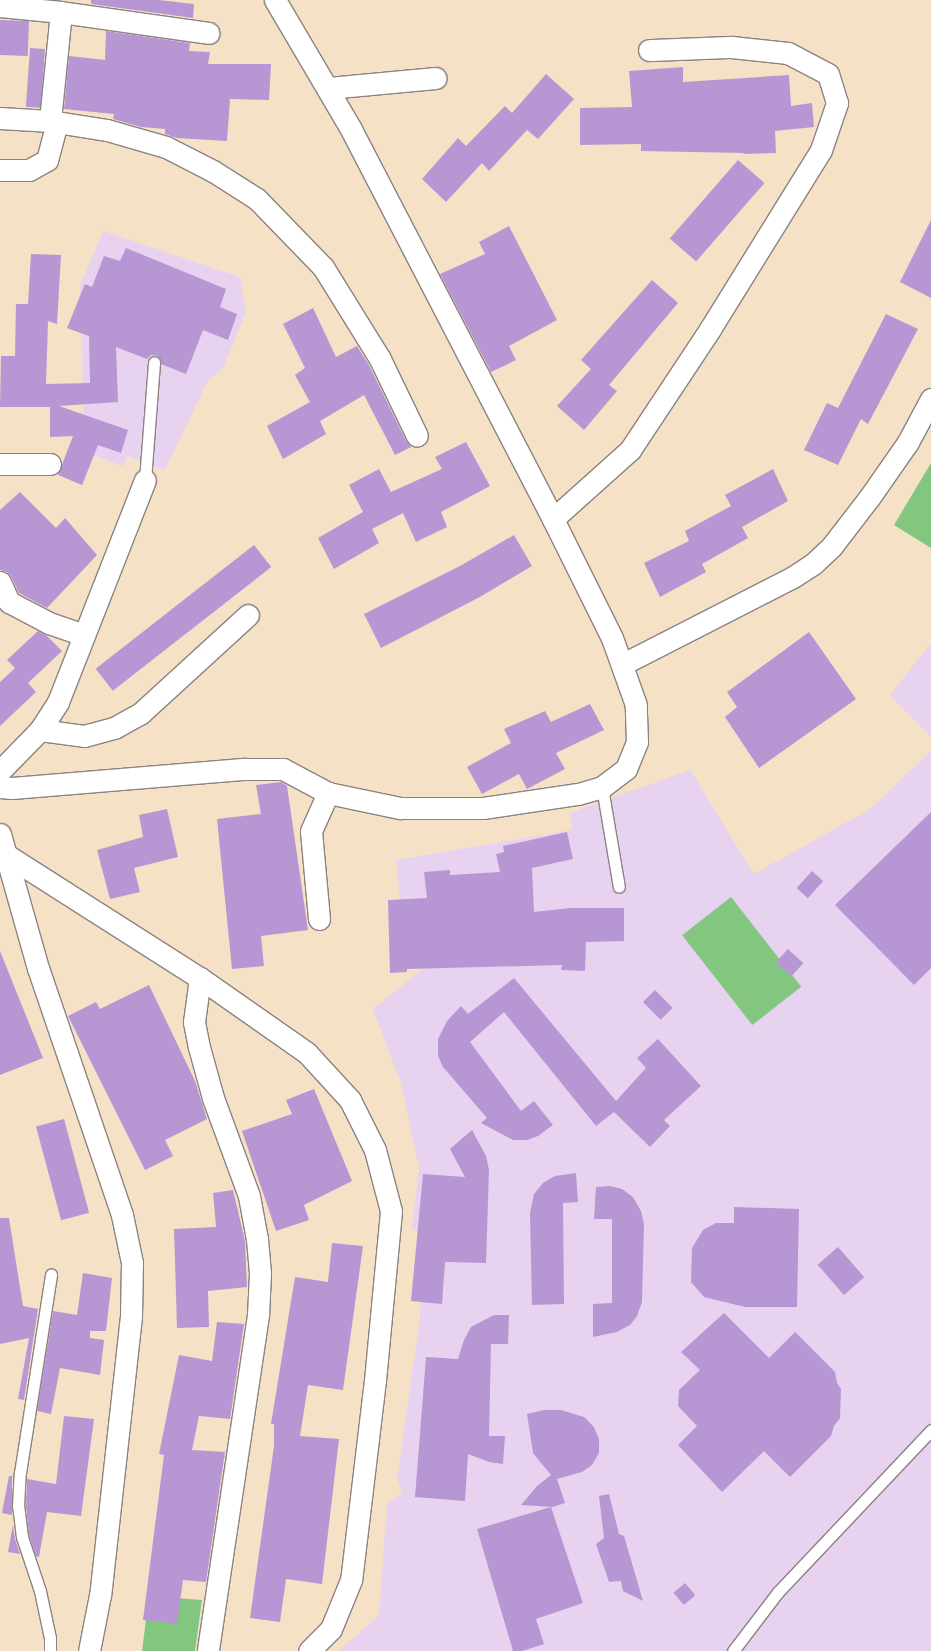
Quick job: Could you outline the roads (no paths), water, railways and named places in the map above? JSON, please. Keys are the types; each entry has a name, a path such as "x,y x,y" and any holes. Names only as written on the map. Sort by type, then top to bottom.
{"street":[{"path":"0,787 12,788 245,769 283,769 328,793 400,808 483,808 578,794 602,787 626,769 638,742 636,705 623,664 612,638 553,519 328,88 275,0"},
{"path":"0,6 62,12 209,33"},
{"path":"0,170 29,170 47,160 54,122 62,12"},
{"path":"553,519 630,450 710,329 821,150 837,103 828,74 788,53 731,47 649,50"},
{"path":"328,88 436,78"},
{"path":"0,118 54,122 107,130 166,147 213,171 256,199 323,267 380,359 417,436"},
{"path":"623,664 793,577 813,564 832,546 869,498 908,442 931,398"},
{"path":"0,464 50,464"},
{"path":"0,771 40,730 58,702 145,480"},
{"path":"0,582 4,606 84,635"},
{"path":"40,730 84,736 120,724 141,713 248,615"},
{"path":"318,918 311,831 328,793"},
{"path":"3,844 307,1053 350,1100 375,1150 391,1211 375,1380 351,1580 331,1628 309,1651"},
{"path":"3,844 38,968 122,1215 132,1263 131,1316 100,1595 89,1651"},
{"path":"200,978 194,1022 199,1047 213,1098 249,1196 257,1239 260,1273 258,1315 208,1651"}],"lane":[{"path":"145,480 154,362"},
{"path":"602,787 619,887"},
{"path":"50,1274 20,1473 18,1506 22,1537 40,1591 50,1638 50,1651"},
{"path":"733,1651 778,1592 931,1430"}]}
